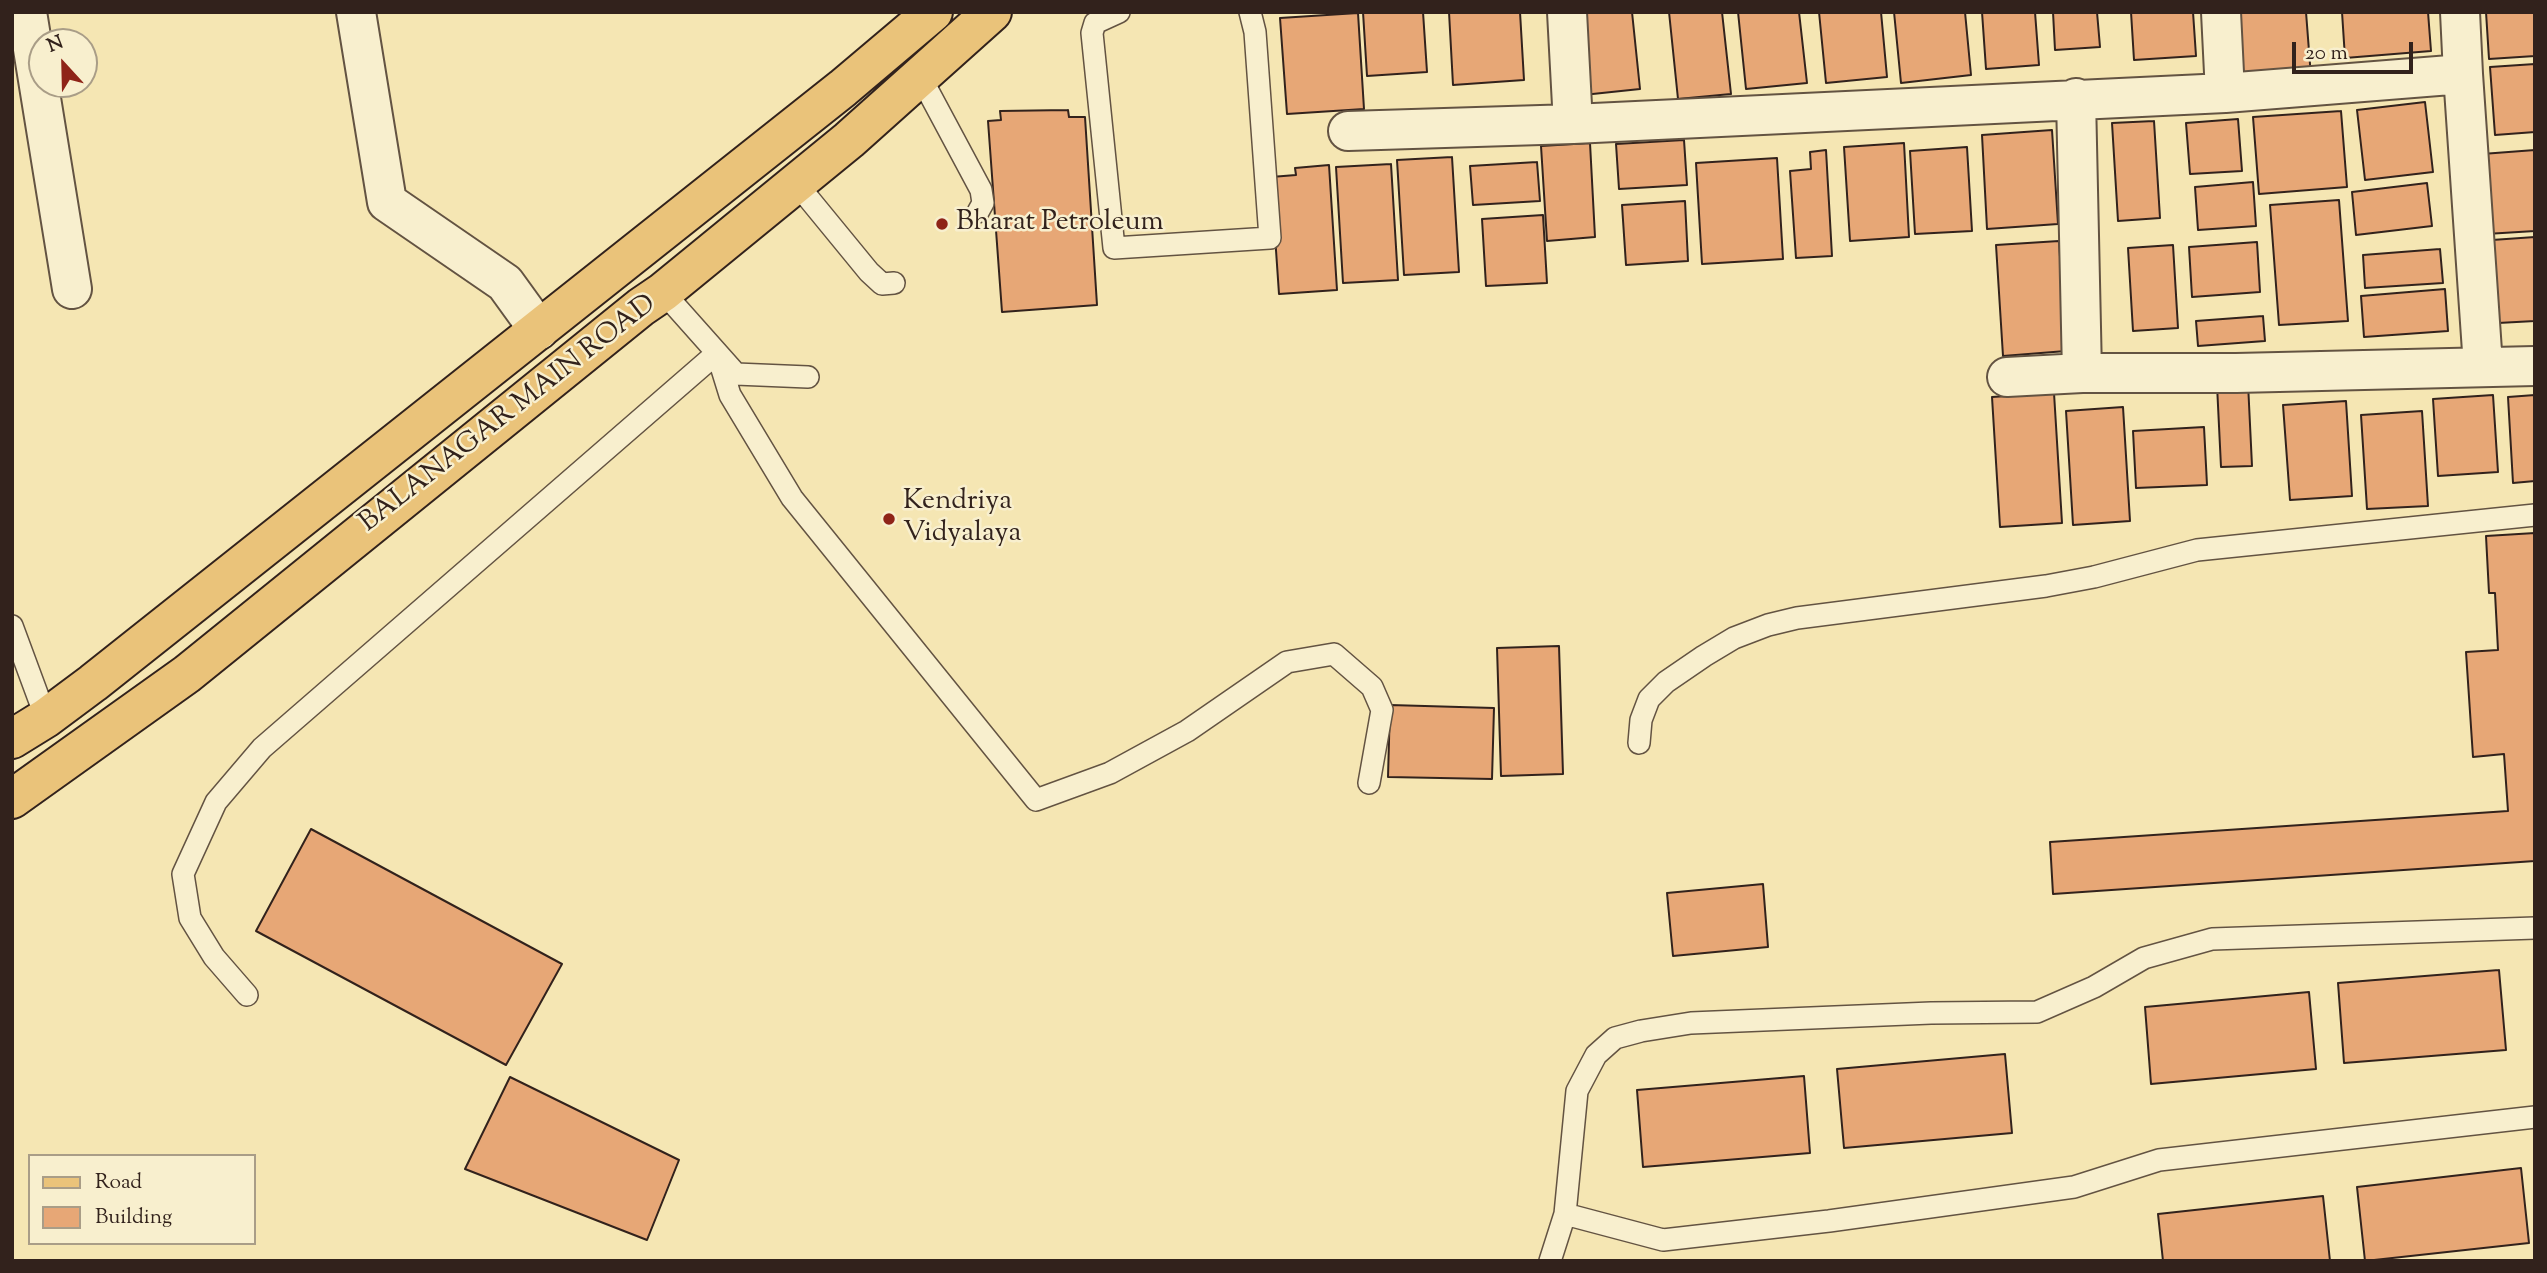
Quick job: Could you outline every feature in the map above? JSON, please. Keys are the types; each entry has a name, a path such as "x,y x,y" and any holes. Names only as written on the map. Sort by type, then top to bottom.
{"main road":[{"name":"BALANAGAR MAIN ROAD","path":"12,739 47,718 843,88 933,12"},
{"name":"BALANAGAR MAIN ROAD","path":"12,799 187,674 663,292 849,140 992,12"}],"street":[{"path":"27,12 72,289"},
{"path":"356,12 387,201 505,283 538,330"},
{"path":"1567,12 1573,124"},
{"path":"2221,12 2225,93"},
{"path":"2460,12 2483,366"},
{"path":"1348,131 1573,124 2225,93 2463,74"},
{"path":"2076,98 2082,373"},
{"path":"2007,377 2082,373 2236,373 2535,366"}],"lane":[{"path":"1119,12 1094,23 1092,33 1114,248 1270,238 1255,32 1250,12"},
{"path":"920,76 981,190 983,203 978,212"},
{"path":"796,183 869,272 882,284 894,283"},
{"path":"663,292 736,374 808,377"},
{"path":"717,353 730,395 792,498 1036,800 1110,773 1186,731 1287,662 1334,654 1372,687 1382,710 1368,783"},
{"path":"247,995 214,957 190,918 183,874 216,802 262,748 717,353"},
{"path":"1639,743 1641,720 1649,699 1666,681 1724,644 1768,625 1797,618 2046,586 2094,577 2197,550 2535,515"},
{"path":"12,626 47,718"},
{"path":"1550,1261 1565,1214 1577,1091 1596,1055 1615,1038 1691,1023 1931,1013 2037,1012 2094,987 2144,958 2212,939 2535,928"},
{"path":"1565,1214 1663,1240 1829,1222 2074,1187 2160,1160 2535,1117"}],"building":[{"path":"1363,12 1423,12 1427,72 1367,76"},
{"path":"1449,12 1520,12 1524,80 1453,85"},
{"path":"1581,12 1632,12 1640,89 1583,95"},
{"path":"1669,12 1722,12 1731,94 1678,99"},
{"path":"1738,12 1799,12 1807,83 1746,89"},
{"path":"1819,12 1881,12 1887,77 1826,83"},
{"path":"1894,12 1965,12 1971,75 1901,83"},
{"path":"1982,12 2035,12 2039,65 1986,69"},
{"path":"2053,12 2097,12 2100,47 2055,50"},
{"path":"2131,12 2193,12 2196,56 2134,60"},
{"path":"2226,12 2306,12 2311,77 2232,83"},
{"path":"2342,12 2428,12 2431,51 2345,58"},
{"path":"2486,12 2535,12 2535,56 2489,59"},
{"path":"1358,13 1364,109 1287,114 1280,18"},
{"path":"2535,64 2535,132 2495,135 2490,67"},
{"path":"2425,102 2433,172 2365,180 2357,110"},
{"path":"1068,110 1069,117 1085,117 1097,305 1002,312 988,121 1001,120 1000,111"},
{"path":"2341,111 2347,187 2259,194 2253,117"},
{"path":"2238,119 2242,171 2190,174 2186,123"},
{"path":"2154,121 2160,218 2118,221 2112,123"},
{"path":"2052,130 2058,224 1987,229 1982,135"},
{"path":"1684,140 1687,185 1619,189 1616,144"},
{"path":"1590,143 1595,237 1547,241 1541,146"},
{"path":"1904,143 1909,237 1850,241 1844,147"},
{"path":"1967,147 1972,231 1915,234 1910,151"},
{"path":"1826,150 1832,256 1796,258 1790,171 1811,169 1810,152"},
{"path":"2535,150 2535,231 2486,234 2482,154"},
{"path":"1452,157 1459,272 1404,275 1397,160"},
{"path":"1777,158 1783,259 1702,264 1696,163"},
{"path":"1537,162 1540,201 1473,205 1470,166"},
{"path":"1391,164 1398,280 1343,283 1336,167"},
{"path":"1329,165 1337,290 1279,294 1271,177 1296,175 1295,168"},
{"path":"2253,182 2256,226 2198,230 2195,187"},
{"path":"2427,183 2432,226 2356,235 2352,192"},
{"path":"2339,200 2348,321 2279,325 2270,205"},
{"path":"1685,201 1688,261 1626,265 1622,205"},
{"path":"1543,215 1547,283 1486,286 1482,219"},
{"path":"2535,237 2535,321 2498,323 2492,240"},
{"path":"2059,241 2066,351 2003,356 1996,245"},
{"path":"2257,242 2260,292 2192,297 2189,247"},
{"path":"2173,245 2178,328 2133,331 2128,248"},
{"path":"2440,249 2443,283 2365,288 2363,255"},
{"path":"2445,289 2448,331 2364,337 2361,296"},
{"path":"2263,316 2265,341 2198,346 2196,321"},
{"path":"2248,383 2252,466 2221,467 2217,385"},
{"path":"2054,393 2062,523 2000,527 1992,397"},
{"path":"2493,395 2498,472 2438,476 2433,399"},
{"path":"2535,395 2535,481 2513,483 2508,397"},
{"path":"2346,401 2352,496 2290,500 2283,405"},
{"path":"2123,407 2130,521 2073,525 2066,411"},
{"path":"2422,411 2428,506 2367,509 2361,415"},
{"path":"2204,427 2207,485 2136,488 2133,431"},
{"path":"2535,533 2535,861 2053,894 2050,842 2508,811 2504,754 2473,757 2466,652 2498,650 2495,593 2489,593 2486,536"},
{"path":"1559,646 1563,774 1501,776 1497,648"},
{"path":"1390,705 1494,708 1492,779 1388,777"},
{"path":"311,829 562,964 506,1065 256,931"},
{"path":"1763,884 1768,947 1673,956 1667,893"},
{"path":"2499,970 2506,1050 2344,1063 2338,983"},
{"path":"2309,992 2316,1069 2151,1084 2145,1007"},
{"path":"2005,1054 2012,1133 1844,1148 1837,1069"},
{"path":"1804,1076 1810,1153 1643,1167 1637,1090"},
{"path":"510,1077 679,1160 647,1240 465,1169"},
{"path":"2521,1168 2529,1243 2365,1261 2357,1187"},
{"path":"2323,1196 2330,1261 2163,1261 2158,1214"}],"place":[{"name":"Bharat Petroleum","path":"942,224"},
{"name":"Kendriya Vidyalaya","path":"889,519"}]}
